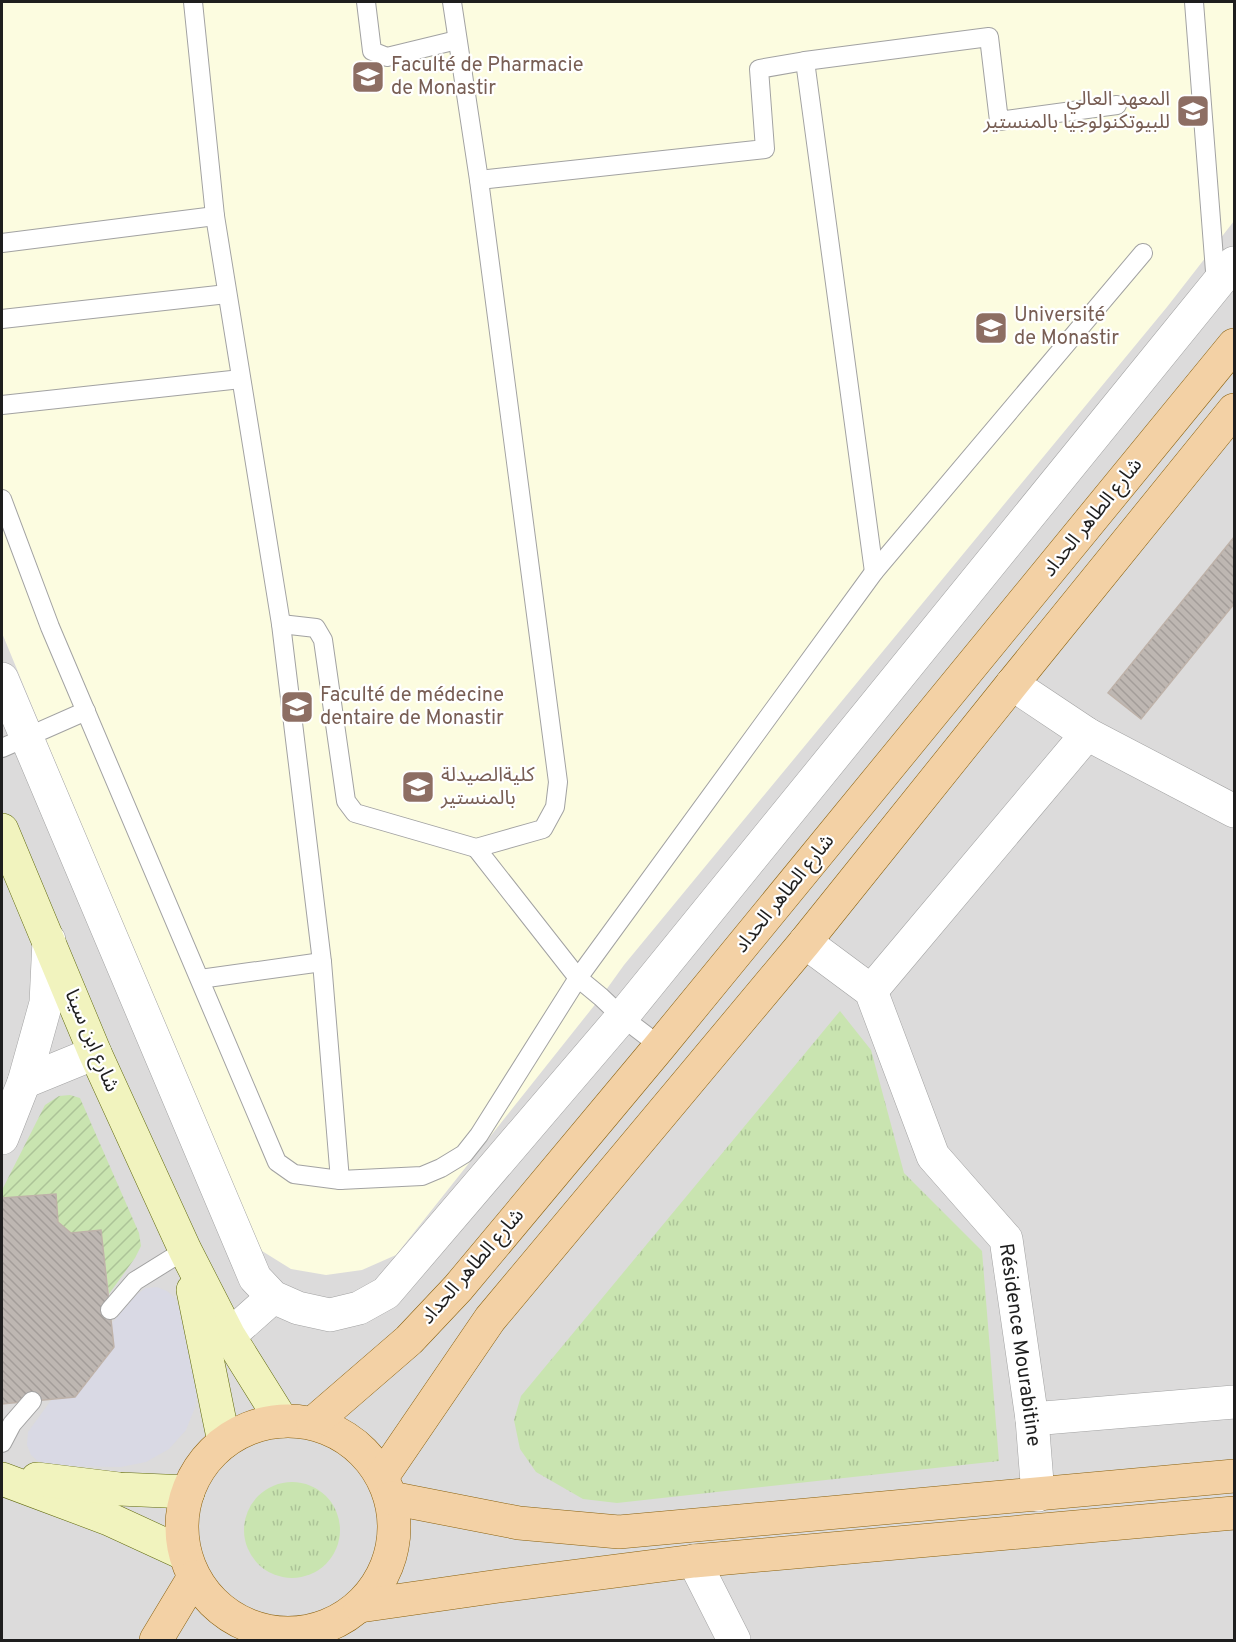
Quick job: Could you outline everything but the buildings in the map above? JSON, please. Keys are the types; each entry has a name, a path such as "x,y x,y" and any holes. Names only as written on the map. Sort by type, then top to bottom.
{"main road":[{"name":"شارع الطاهر الحداد","path":"298,1422 409,1340 450,1297 660,1046 1234,345"},
{"path":"387,1487 490,1319 805,942 1234,410"},
{"name":"شارع ابن سينا","path":"2,830 95,1053 185,1250 229,1336 298,1422"},
{"name":"شارع ابن سينا","path":"185,1250 224,1442"},
{"path":"267,1422 298,1422 341,1434 364,1452 387,1487 394,1522 393,1545 387,1568 375,1588 360,1606 332,1625 294,1637 250,1627 228,1615 209,1598 190,1566 182,1523 188,1492 202,1464 224,1442 244,1430 267,1422"},
{"path":"387,1487 519,1524 619,1532 1234,1476"},
{"path":"2,1477 119,1489 188,1492"},
{"path":"2,1477 109,1519 190,1566"},
{"path":"360,1606 694,1561 1234,1513"},
{"path":"156,1641 190,1566"}],"street":[{"path":"2,678 14,742 255,1278 273,1297 298,1308 330,1315 359,1308 386,1293 622,1017 1225,274"},
{"path":"1012,684 1087,734 1234,811"},
{"path":"805,942 872,991 1087,734"},
{"path":"2,1138 24,1082 46,1003 49,940"},
{"name":"Résidence Mourabitine","path":"872,991 933,1156 1006,1239 1032,1419 1038,1495"},
{"path":"24,1082 95,1053"},
{"path":"229,1336 273,1297"},
{"path":"1032,1419 1234,1402"},
{"path":"694,1561 734,1641"}],"lane":[{"path":"193,2 215,216 281,624 322,962 340,1180"},
{"path":"366,2 372,51 387,57 458,40"},
{"path":"281,624 316,628 323,640 346,801 356,813 476,848 543,829 555,807 558,782 479,180 452,2"},
{"path":"1194,2 1225,274"},
{"path":"479,180 765,149 759,69 989,37 999,121 1117,105"},
{"path":"805,61 874,572"},
{"path":"2,243 215,216"},
{"path":"2,499 50,627 277,1161 294,1174 340,1180 422,1176 464,1154 479,1135 578,978 874,572 1143,253"},
{"path":"2,319 227,294"},
{"path":"2,405 241,379"},
{"path":"14,742 86,711"},
{"path":"476,848 578,978 622,1017 660,1046"},
{"path":"200,979 322,962"},
{"path":"110,1310 135,1281 185,1250"},
{"path":"2,1443 12,1424 32,1401"}],"shaded area":[{"path":"2,2 1234,2 1234,1640 2,1640"},
{"name":"كليةالصيدلة بالمنستير","path":"2,2 1234,2 1234,221 1167,307 624,965 396,1255 362,1270 326,1275 291,1269 262,1251 242,1215 2,633"},
{"path":"157,1287 167,1291 175,1298 189,1331 198,1379 196,1405 186,1430 169,1449 146,1462 121,1467 52,1466 39,1462 31,1455 27,1445 28,1432 52,1399 75,1397 114,1347 112,1323 137,1294 146,1288"}],"green space":[{"path":"840,1011 871,1050 904,1173 982,1251 999,1461 617,1503 583,1499 536,1472 520,1449 514,1420 521,1396"},
{"path":"70,1095 80,1098 139,1233 141,1246 109,1294 101,1230 71,1233 58,1222 56,1194 2,1198 2,1190 45,1105 59,1096"},
{"path":"292,1482 310,1486 326,1496 336,1512 340,1530 336,1548 326,1564 310,1574 292,1578 274,1574 258,1564 248,1548 244,1530 248,1512 258,1496 274,1486"}],"place":[{"name":"Faculté de Pharmacie de Monastir","path":"368,77"},
{"name":"المعهد العالي للبيوتكنولوجيا بالمنستير","path":"1193,111"},
{"name":"Université de Monastir","path":"991,328"},
{"name":"Faculté de médecine dentaire de Monastir","path":"297,707"},
{"name":"كليةالصيدلة بالمنستير","path":"418,787"}]}
